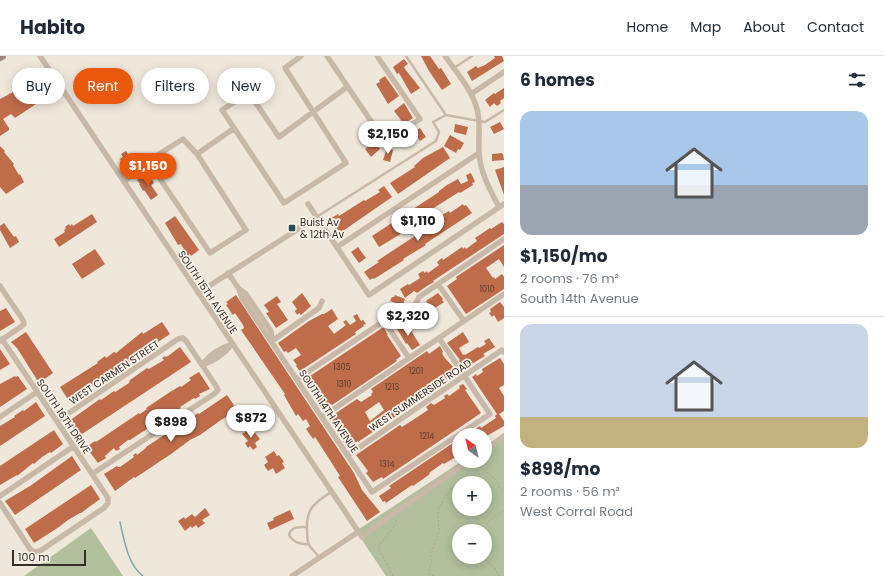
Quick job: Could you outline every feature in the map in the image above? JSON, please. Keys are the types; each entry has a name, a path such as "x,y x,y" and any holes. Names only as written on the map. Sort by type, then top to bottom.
{"street":[{"name":"SOUTH 15TH AVENUE","path":"40,56 358,532 362,537 394,513"},
{"path":"301,56 285,68 314,112 346,163 284,203 233,129 222,110 248,92 279,137 314,112 347,87"},
{"path":"327,56 385,142 420,120 377,56"},
{"path":"308,204 369,295 502,205 486,182 483,172 479,153 477,108 471,94 445,56"},
{"path":"471,94 504,72"},
{"path":"197,154 233,129"},
{"path":"124,182 148,162 183,139 197,154 246,230 210,253 148,162"},
{"path":"337,247 479,153"},
{"path":"198,293 317,217"},
{"path":"414,305 419,297 504,239"},
{"name":"SOUTH 14TH AVENUE","path":"228,273 239,289 242,298 248,302 266,334 272,340 372,492 490,414 464,376"},
{"path":"438,284 464,321"},
{"path":"0,286 23,320 24,324 1,340"},
{"path":"322,417 504,294"},
{"path":"272,340 319,308 322,301"},
{"path":"297,379 384,321 410,358"},
{"name":"WEST CARMEN STREET","path":"57,421 178,339 183,338 186,340 202,365"},
{"path":"439,338 464,376"},
{"name":"SOUTH 16TH DRIVE","path":"0,504 30,549 34,552 40,551 108,503 108,498 74,446 1,340"},
{"path":"92,474 218,390 202,365 211,363 216,356 225,353 233,344"},
{"name":"WEST SUMMERSIDE ROAD","path":"348,455 503,351"},
{"path":"0,417 37,392"},
{"path":"492,445 504,436"},
{"path":"0,496 74,446"},
{"path":"394,513 459,468"},
{"path":"292,576 358,532"}],"lane":[{"path":"406,56 446,115"},
{"path":"454,68 472,56"},
{"path":"317,217 436,141 439,132 433,122 446,115 485,122 504,110"},
{"path":"319,558 309,544 307,527 308,516 312,507 331,492"},
{"path":"307,527 298,527 293,529 289,535 296,541 305,545 309,544"}],"path":[{"path":"472,476 481,473 491,476"},
{"path":"492,477 497,481 500,489 504,491"},
{"path":"434,576 429,574 429,569 432,563 430,557 438,530 438,510 452,488"},
{"path":"486,524 504,510"},
{"path":"393,576 378,547 396,524 394,513"},
{"path":"491,564 499,576"}],"green space":[{"path":"504,434 504,576 386,576 356,531 452,468 492,468 492,442"},
{"path":"91,528 123,576 24,576"}],"building":[{"path":"421,56 430,56 439,69 441,68 451,84 442,90"},
{"path":"494,56 502,56 504,61 472,81 467,72 476,66 478,68 485,65 495,58"},
{"path":"404,59 408,64 404,67 405,69 420,88 411,94 399,73 397,74 393,67"},
{"path":"385,76 399,96 388,104 376,84"},
{"path":"504,88 504,98 500,101 501,103 497,106 494,103 490,107 485,100"},
{"path":"12,93 12,104 36,104 15,118 11,114 3,119 9,130 0,136 0,99"},
{"path":"404,103 413,118 404,124 394,111"},
{"path":"500,122 504,129 494,134 490,127"},
{"path":"455,124 468,127 466,135 454,132"},
{"path":"420,128 426,137 420,141 414,132"},
{"path":"450,135 464,143 460,150 458,149 456,153 444,146"},
{"path":"374,142 380,149 371,157 365,149"},
{"path":"0,146 14,164 13,165 24,182 6,194 0,187"},
{"path":"443,147 450,158 398,194 390,183 415,167 414,166 423,158"},
{"path":"387,148 393,150 390,162 383,160"},
{"path":"126,151 136,165 128,170 120,159 123,157 121,154"},
{"path":"502,153 504,160 492,161 492,154"},
{"path":"504,167 504,195 495,170"},
{"path":"471,173 475,182 472,183 473,185 460,193 459,192 407,225 409,229 379,247 372,236 439,192 447,185 458,179 461,184 468,181 466,175"},
{"path":"143,177 145,181 150,177 154,183 151,185 158,195 151,200 144,190 143,191 137,180"},
{"path":"384,186 392,197 340,233 330,219 338,214 339,216 380,192 378,190"},
{"path":"463,204 464,206 466,205 472,213 425,244 426,245 374,279 373,278 370,280 364,272 379,262 377,261 418,234 419,235 429,228 430,230 437,226 433,220 449,211 450,213"},
{"path":"92,214 97,222 59,247 54,239 65,232 65,227 69,224 70,226 72,224 73,226"},
{"path":"175,216 199,250 191,256 190,254 186,257 183,252 185,251 181,244 178,245 165,223"},
{"path":"502,222 504,224 504,234 417,293 414,291 405,298 400,289 420,278 418,274 423,271 425,273 427,271 428,273 439,265 437,262 442,258 443,260 462,247 463,249 465,247 466,249 477,241 475,238"},
{"path":"4,223 14,237 16,236 19,242 10,248 0,230 0,226"},
{"path":"504,245 504,267 499,259 486,268 495,279 502,274 504,277 504,289 466,314 447,286 457,279 456,277"},
{"path":"358,247 366,258 359,263 351,252"},
{"path":"95,249 105,264 82,279 72,264"},
{"path":"302,293 311,306 301,315 299,313 297,315 295,311 297,309 292,302"},
{"path":"438,293 444,302 432,310 426,301"},
{"path":"236,295 354,473 362,490 380,512 367,521 338,477 340,476 315,437 313,439 306,429 310,426 306,419 303,421 298,414 296,416 284,395 285,394 241,330 244,328 243,325 235,313 233,315 226,305 228,304 226,302"},
{"path":"395,295 405,299 402,306 390,301"},
{"path":"277,296 281,302 277,304 288,320 276,328 266,313 269,312 264,305"},
{"path":"500,302 504,307 504,318 498,322 494,315 492,317 489,313 491,312 490,309"},
{"path":"6,308 15,322 0,331 0,311"},
{"path":"332,309 338,319 328,326 334,334 346,325 343,322 346,320 350,325 356,321 353,316 357,314 361,321 363,320 366,324 355,332 356,334 300,371 293,360 301,355 296,348 288,353 286,351 284,352 278,343 309,321"},
{"path":"162,322 170,334 152,346 153,348 145,353 144,352 125,365 126,366 121,370 108,378 106,376 69,401 60,387 98,363 97,362 105,356 106,358 114,352 116,353 142,332 143,334"},
{"path":"406,323 420,345 412,350 407,343 406,344 397,329"},
{"path":"384,328 401,356 396,360 397,361 338,401 322,409 304,380"},
{"path":"26,332 53,373 39,383 17,348 11,342"},
{"path":"463,332 469,342 459,348 463,355 486,344 484,341 489,338 495,347 483,354 485,356 465,368 447,343"},
{"path":"440,346 444,357 454,368 454,371 447,375 448,377 446,378 448,381 358,442 346,446 343,441 343,436 330,417 357,399 361,402 372,395 371,394 373,392 371,389 427,351 429,354","holes":["379,402 384,410 370,421 365,412"]},
{"path":"180,347 191,362 79,436 69,421 100,399 101,400 129,383 130,380 147,368 149,369 164,360 162,358 168,356"},
{"path":"0,349 10,364 0,370"},
{"path":"500,358 504,364 504,385 499,388 504,396 504,411 499,414 504,421 504,426 492,433 492,428 481,428 496,418 495,416 497,414 472,377 483,372 482,369"},
{"path":"199,372 210,389 199,394 200,396 195,399 194,398 180,407 181,408 161,419 162,421 157,425 156,423 128,440 119,447 120,449 116,451 114,448 105,456 106,458 98,463 86,447 139,413 140,414 147,409 146,408 170,392 180,386 181,387 191,380 189,378"},
{"path":"15,376 18,376 27,389 0,407 0,384"},
{"path":"463,384 467,389 465,390 481,413 459,428 452,428 452,433 383,479 382,477 373,482 366,473 368,471 356,455 400,425 402,427 428,410 426,407 431,403 434,405 445,398 444,396 447,394 449,396 460,388 459,386"},
{"path":"227,395 238,411 190,440 115,491 104,474 117,466 120,467 134,457 133,455 136,453 137,455 146,447 169,432 171,433 198,413 199,414"},
{"path":"36,402 45,416 0,446 0,426"},
{"path":"251,428 260,439 255,443 257,447 253,450 250,446 248,448 245,443 248,441 242,434"},
{"path":"54,430 63,444 51,453 50,452 42,457 34,464 33,463 17,476 0,485 0,466"},
{"path":"452,444 452,459 444,464 443,463 413,486 412,485 386,503 385,501 383,502 379,496 391,488 389,486"},
{"path":"274,451 284,462 282,463 285,468 276,474 273,468 268,471 264,465 268,462 265,457"},
{"path":"72,456 81,470 15,515 5,501 30,486"},
{"path":"91,485 100,499 34,543 25,529"},
{"path":"205,508 210,515 202,520 205,523 198,528 196,525 192,528 191,526 185,531 178,521 184,517 185,519 192,514 195,517"},
{"path":"290,510 294,519 270,530 267,523 274,520 273,518"}],"waterway":[{"path":"120,522 130,559 143,576"}],"place":[{"name":"Buist Av & 12th Av","path":"292,228"}]}
